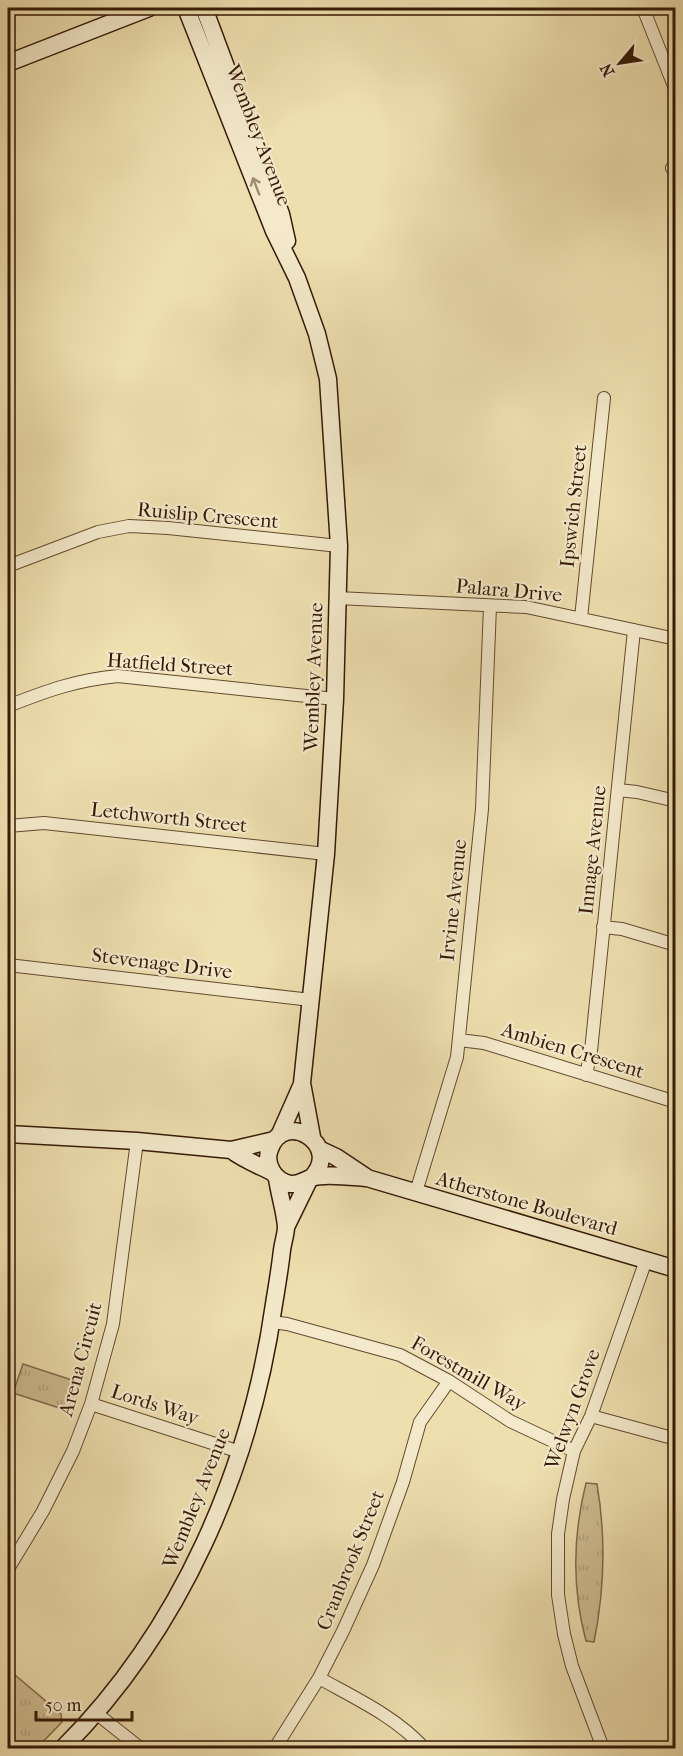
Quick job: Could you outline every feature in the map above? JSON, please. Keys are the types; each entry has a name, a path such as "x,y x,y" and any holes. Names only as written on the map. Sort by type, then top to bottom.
{"street":[{"path":"8,63 149,8"},
{"name":"Wembley Avenue","path":"186,8 274,231 296,277 317,334 327,379 339,546 335,699 326,854 302,1083 277,1138"},
{"name":"Wembley Avenue","path":"204,8 280,214 296,277"},
{"path":"643,8 675,91"},
{"name":"Ipswich Street","path":"581,618 604,398"},
{"name":"Ruislip Crescent","path":"8,566 98,532 129,526 339,546"},
{"name":"Palara Drive","path":"337,598 526,607 675,639"},
{"name":"Irvine Avenue","path":"416,1192 454,1066 459,1040 482,809 490,606"},
{"name":"Innage Avenue","path":"586,1075 591,1051 634,630"},
{"name":"Hatfield Street","path":"8,706 63,685 93,678 118,676 335,699"},
{"path":"618,790 675,801"},
{"name":"Letchworth Street","path":"8,826 44,823 326,854"},
{"path":"603,927 622,929 675,945"},
{"name":"Stevenage Drive","path":"8,965 311,1000"},
{"name":"Ambien Crescent","path":"459,1040 484,1043 675,1102"},
{"name":"Wembley Avenue","path":"302,1083 315,1143"},
{"path":"231,1150 289,1184 296,1184 310,1179 318,1169 320,1162 315,1143 299,1131 285,1132 277,1138 270,1146 268,1160 275,1175"},
{"path":"8,1134 137,1141 231,1150 277,1138"},
{"name":"Arena Circuit","path":"8,1569 43,1511 73,1451 91,1404 113,1324 137,1141"},
{"name":"Atherstone Boulevard","path":"315,1143 367,1178"},
{"name":"Wembley Avenue","path":"275,1175 286,1227"},
{"name":"Atherstone Boulevard","path":"310,1179 330,1176 367,1178 675,1269"},
{"name":"Wembley Avenue","path":"63,1749 96,1713 147,1644 180,1591 210,1532 240,1452 262,1377 286,1227 310,1179"},
{"name":"Welwyn Grove","path":"603,1749 572,1666 564,1634 558,1595 558,1534 574,1451 591,1416 646,1260"},
{"name":"Forestmill Way","path":"272,1322 287,1324 400,1355 449,1381 510,1421 574,1451"},
{"name":"Cranbrook Street","path":"275,1749 319,1678 343,1631 373,1565 403,1482 420,1422 449,1381"},
{"name":"Lords Way","path":"91,1404 240,1452"},
{"path":"591,1416 675,1439"},
{"path":"319,1678 375,1709 414,1738 424,1749"},
{"path":"96,1713 140,1749"}],"green space":[{"path":"23,1364 81,1383 72,1412 13,1393"},
{"path":"586,1483 597,1484 602,1523 602,1582 594,1642 586,1641 576,1582 579,1522"},
{"path":"8,1669 61,1714 62,1722 37,1748 8,1748"}]}
